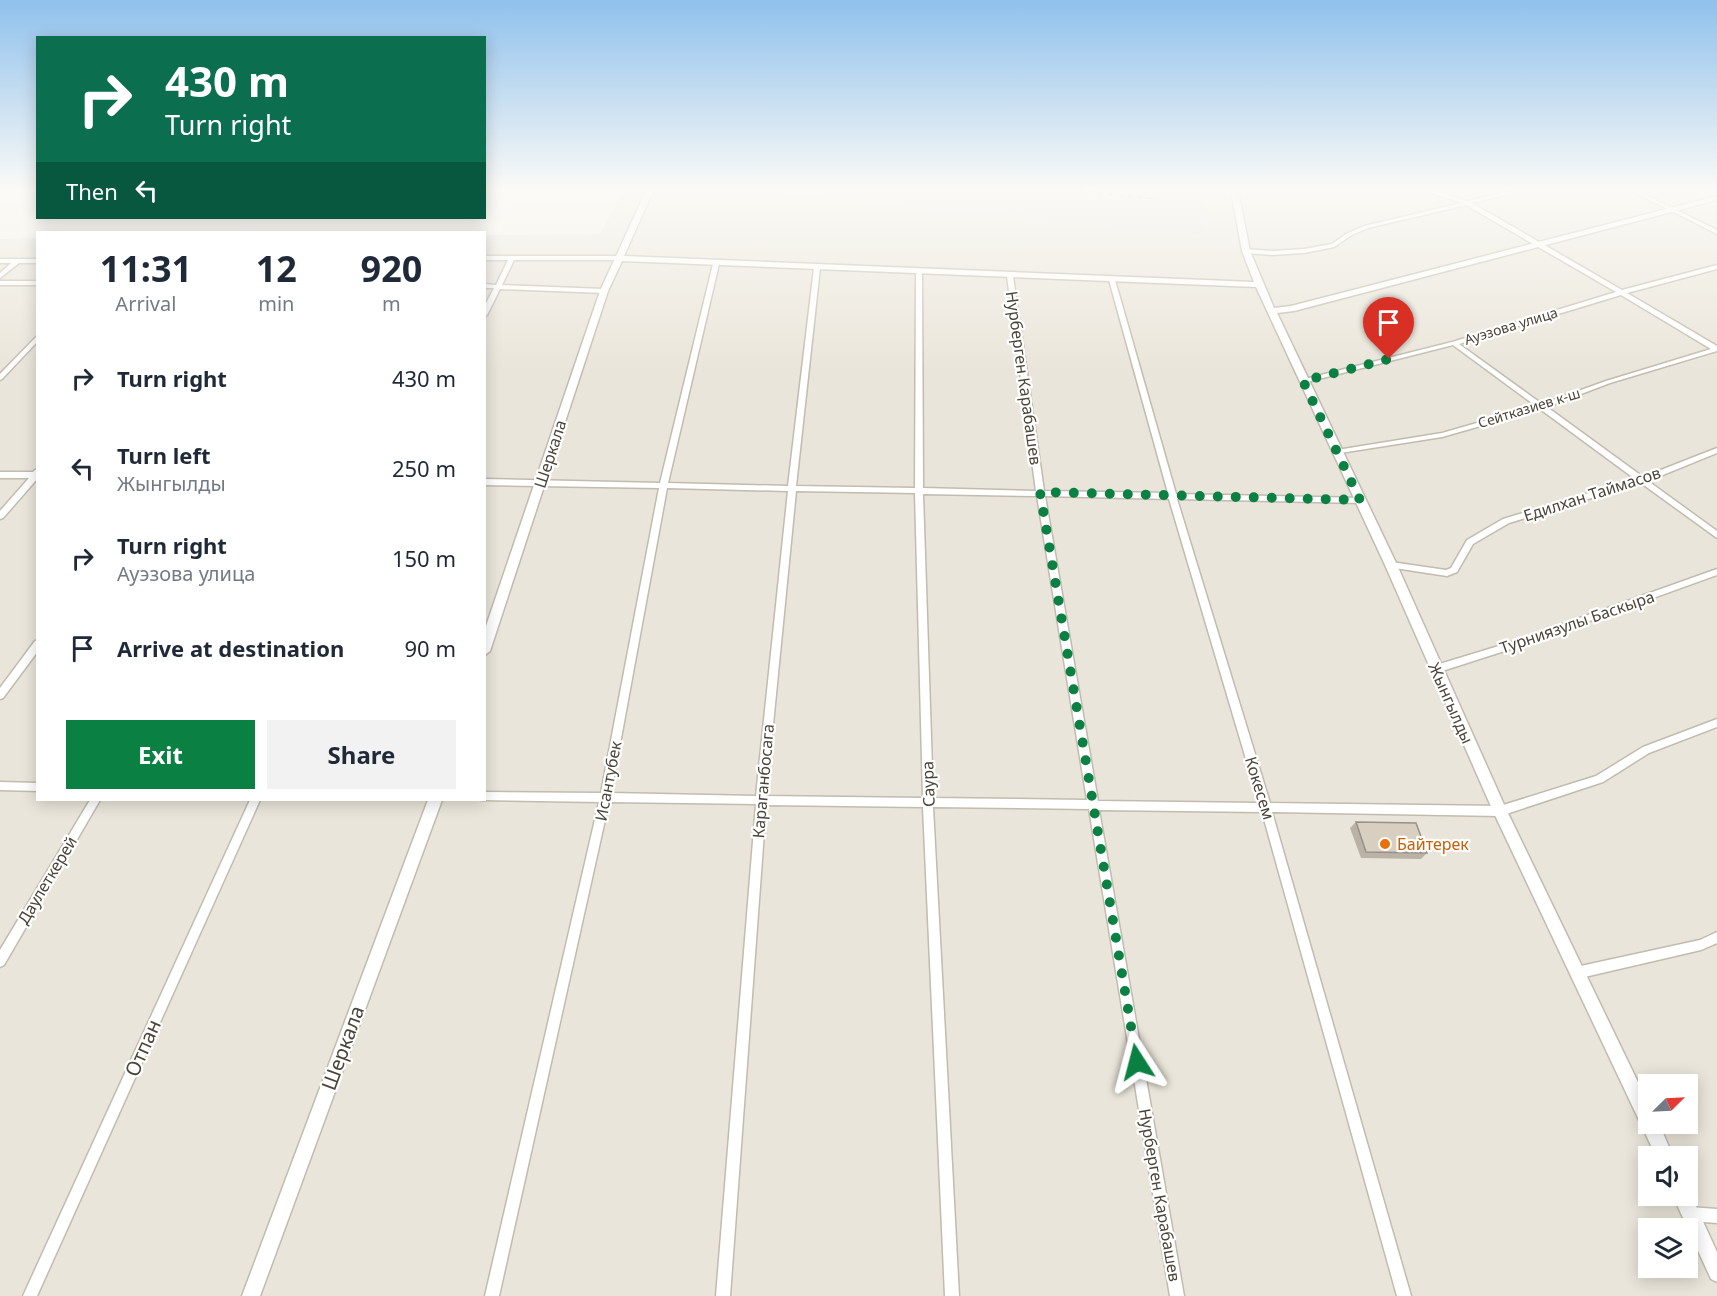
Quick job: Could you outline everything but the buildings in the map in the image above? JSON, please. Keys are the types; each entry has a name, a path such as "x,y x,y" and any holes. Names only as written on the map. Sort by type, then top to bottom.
{"street":[{"name":"Шеркала","path":"486,645 604,291 621,251"},
{"name":"Жынгылды","path":"1246,251 1258,285 1391,565 1500,812 1638,1100"},
{"path":"1272,311 1291,309 1511,251"},
{"path":"1553,251 1717,349"},
{"path":"486,258 618,258 716,264 1258,285"},
{"path":"486,311 512,258"},
{"path":"0,261 36,261"},
{"path":"0,276 17,261"},
{"name":"Исантубек","path":"492,1296 605,798 664,484 716,264"},
{"name":"Ауэзова улица","path":"1303,381 1454,343 1623,292 1717,267"},
{"name":"Караганбосага","path":"723,1296 761,800 792,487 817,268"},
{"name":"Саура","path":"918,272 919,489 928,803 952,1296"},
{"name":"Нурберген Карабашев","path":"1010,276 1040,492 1177,1296"},
{"name":"Кокесем","path":"1112,280 1172,494 1266,808 1404,1296"},
{"path":"0,283 36,283"},
{"path":"486,286 604,291"},
{"path":"0,378 36,339"},
{"path":"1454,343 1717,536"},
{"name":"Сейтказиев к-ш","path":"1337,452 1442,435 1541,407 1608,382 1717,349"},
{"name":"Едилхан Таймасов","path":"1391,565 1447,573 1454,570 1470,542 1506,521 1642,480 1717,450"},
{"path":"0,475 36,474"},
{"path":"0,516 36,475"},
{"path":"486,482 1172,494 1360,500"},
{"name":"Турниязулы Баскыра","path":"1436,669 1517,644 1717,572"},
{"path":"0,694 36,646"},
{"path":"486,796 1500,812 1599,779 1646,750 1717,723"},
{"path":"0,786 36,788"},
{"name":"Даулеткерей","path":"0,961 94,801"},
{"name":"Отпан","path":"30,1296 255,801"},
{"name":"Шеркала","path":"251,1296 435,801"},
{"path":"1576,973 1701,945 1717,937"},
{"path":"1686,1206 1717,1273"},
{"path":"1690,1214 1717,1216"}],"shaded area":[{"path":"0,251 36,251 36,801 486,801 486,251 1717,251 1717,1296 0,1296"}],"place":[{"name":"Байтерек","path":"1385,844"}],"route":[{"path":"1137,1062 1040,492 1360,500 1303,381 1389,359"}]}
